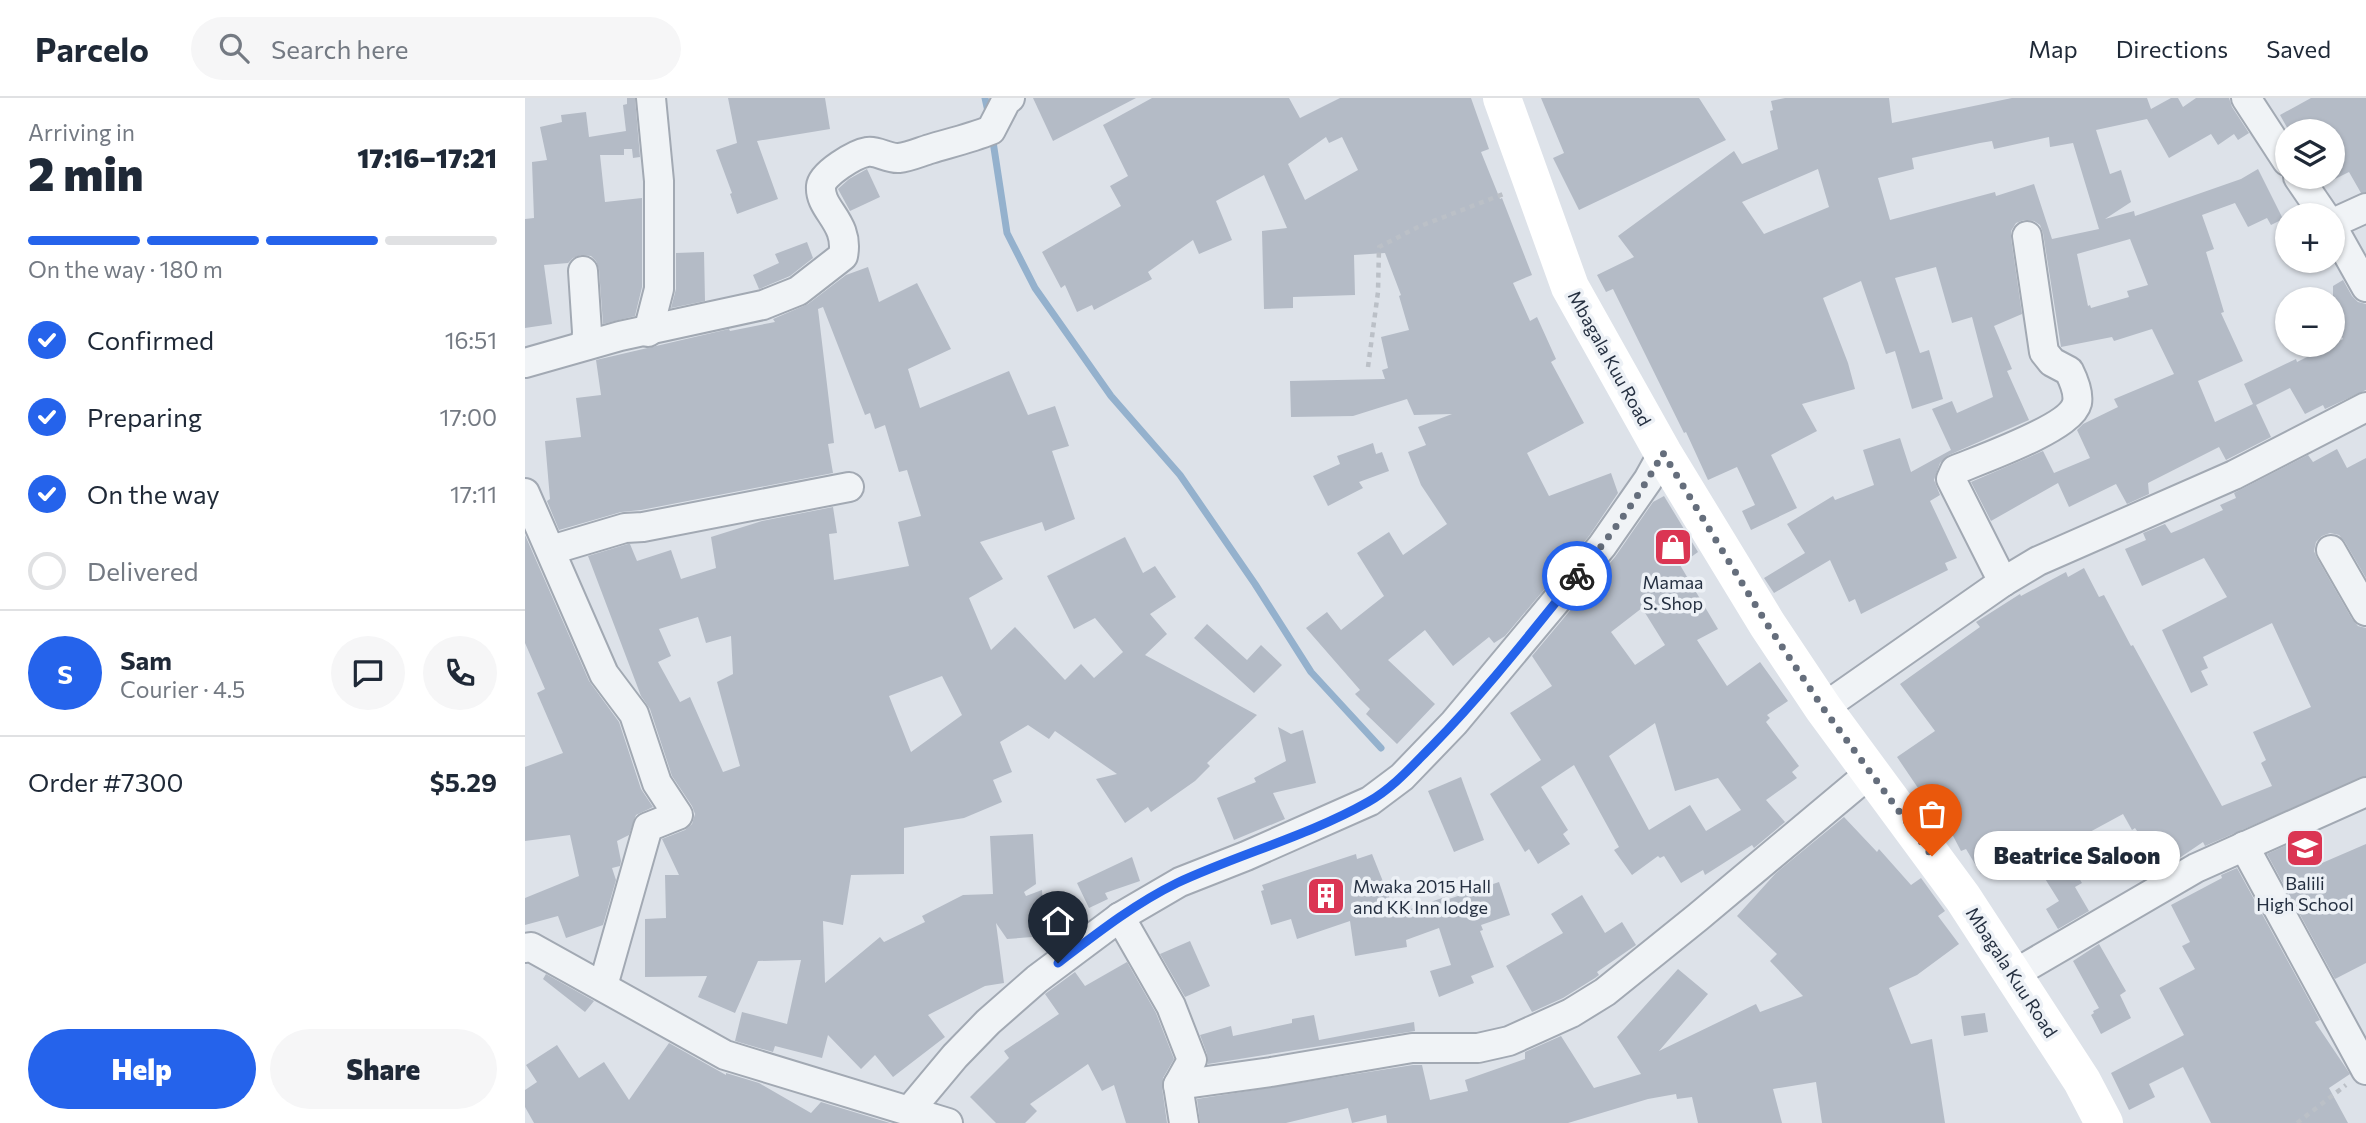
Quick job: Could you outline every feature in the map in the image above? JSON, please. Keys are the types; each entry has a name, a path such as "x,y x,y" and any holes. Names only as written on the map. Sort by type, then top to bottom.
{"street":[{"path":"647,332 659,289 659,181 651,98"},
{"path":"525,363 586,345 763,306 798,291 843,256 841,227 821,189 823,179 827,175 868,152 897,158 984,133 991,130 1010,98"},
{"name":"Mbagala Kuu Road","path":"1502,98 1570,286 1663,453 1767,624 1823,708 1963,898 2082,1081 2104,1123"},
{"path":"2246,98 2275,142"},
{"path":"2345,218 2366,208"},
{"path":"2003,582 1951,479 1955,470 2044,433 2072,412 2077,403 2077,394 2069,371 2052,362 2044,352 2027,236"},
{"path":"2345,249 2366,287"},
{"path":"583,271 586,345"},
{"path":"1823,708 2003,582 2038,561 2234,475 2366,407"},
{"path":"525,948 530,947 603,986 725,1055 926,1118 955,1056 988,1022 1038,979 1120,917 1180,882 1361,806 1402,776 1454,723 1602,546 1648,480 1663,453"},
{"path":"551,550 625,528 643,527 849,487"},
{"path":"525,493 604,674 634,714 657,783 678,815 648,827 603,986"},
{"path":"2331,551 2365,608"},
{"path":"1178,1085 1412,1048 1478,1048 1509,1041 1571,1013 1605,992 1870,772"},
{"path":"2014,974 2196,868 2366,792"},
{"path":"2244,846 2357,1077"},
{"path":"1120,917 1171,1006 1192,1060 1178,1085 1184,1123"}],"path":[{"path":"1368,367 1378,292 1379,247 1496,196 1534,184"},
{"path":"2297,1123 2357,1077"}],"building":[{"path":"627,98 635,98 640,157 633,158 632,149 624,149 624,155 600,155 605,202 642,198 642,287 635,316 603,324 599,269 591,256 581,255 568,263 544,265 552,324 525,328 525,219 534,218 532,162 547,160 540,127 562,122 561,115 586,112 589,137 626,131 623,105 627,104"},
{"path":"728,98 825,98 830,129 757,141 778,199 737,214 716,150 737,143"},
{"path":"1033,98 1136,98 1053,141"},
{"path":"1152,98 1289,98 1300,118 1340,98 1471,98 1489,149 1481,152 1532,275 1513,283 1530,321 1537,317 1556,359 1551,362 1584,423 1527,453 1549,496 1611,473 1618,493 1589,536 1505,636 1494,643 1489,637 1453,666 1425,630 1388,660 1435,704 1397,744 1366,714 1370,709 1355,694 1360,690 1306,628 1327,612 1341,630 1384,596 1357,553 1389,532 1403,555 1447,524 1421,485 1408,452 1426,445 1418,427 1452,414 1414,415 1407,399 1353,416 1291,417 1290,381 1385,379 1382,370 1388,368 1381,337 1409,330 1399,296 1401,295 1385,253 1354,255 1355,295 1293,297 1293,308 1264,309 1262,231 1287,228 1264,175 1216,201 1232,240 1199,254 1193,240 1148,272 1152,279 1094,310 1092,305 1077,312 1065,285 1061,288 1042,252 1121,206 1110,186 1128,176 1103,125","holes":["1326,137 1329,143 1342,137 1358,170 1305,200 1288,164"]},
{"path":"1541,98 1699,98 1726,140 1579,210 1553,158 1564,153"},
{"path":"1785,98 1889,98 1892,123 2012,98 2147,98 2151,109 2171,98 2178,98 2183,107 2196,98 2229,98 2249,133 2238,140 2234,134 2218,145 2211,134 2169,158 2147,119 2096,130 2110,174 2121,170 2131,202 2105,219 2134,211 2135,216 2241,179 2258,169 2275,203 2275,223 2271,225 2267,218 2248,227 2235,203 2202,215 2214,249 2206,252 2224,312 2221,313 2243,361 2198,381 2215,422 2253,404 2244,384 2296,359 2297,362 2307,357 2345,357 2345,287 2333,287 2343,280 2352,296 2358,302 2366,304 2366,390 2325,409 2323,405 2305,414 2290,388 2256,405 2271,437 2226,460 2219,447 2148,483 2149,494 2127,504 2116,484 2069,507 2058,483 1991,521 1971,482 2043,451 2054,473 2090,458 2077,430 2083,424 2118,407 2114,399 2174,374 2152,329 2114,341 2112,337 2061,347 2043,233 2040,225 2024,220 2016,223 2011,231 2022,314 1994,326 2012,369 2007,371 2029,420 1949,455 1940,463 1934,480 1940,495 1930,501 1957,558 1945,563 1948,570 1861,614 1855,599 1849,602 1830,560 1774,593 1764,578 1805,553 1787,524 1833,496 1835,500 1874,485 1863,450 1900,438 1911,472 1951,450 1932,409 1952,401 1957,413 1993,397 1972,317 1952,323 1936,267 1895,278 1920,353 1929,350 1943,399 1912,409 1895,351 1886,354 1861,281 1823,298 1855,389 1802,404 1817,431 1771,455 1797,508 1751,530 1742,511 1755,505 1737,467 1708,480 1613,289 1606,292 1597,275 1634,257 1618,236 1734,151 1742,164 1778,149 1770,111 1773,110 1771,101","holes":["2049,137 2050,147 2073,143 2099,229 2052,239 2034,184 1996,196 1995,192 1890,220 1878,178 1914,169 1912,158 1992,141 1994,149","1818,169 1829,207 1764,234 1742,202","2130,239 2148,285 2127,291 2129,297 2091,308 2088,306 2077,254"]},
{"path":"2311,98 2366,98 2366,192 2361,193 2349,172 2345,174 2345,119 2282,119 2280,115"},
{"path":"867,169 880,197 850,211 838,189"},
{"path":"807,242 813,258 790,276 759,289 753,275 779,263 775,254"},
{"path":"704,252 705,301 671,308 676,289 676,253"},
{"path":"868,267 879,302 917,283 951,349 908,369 920,408 1009,371 1028,415 1055,406 1069,446 1052,451 1075,519 1045,531 1042,522 980,542 1003,579 969,598 991,650 1015,627 1065,680 1081,664 1094,678 1123,652 1095,618 1074,629 1047,576 1125,537 1143,573 1155,566 1176,597 1150,614 1167,634 1145,655 1257,715 1207,763 1210,766 1195,781 1151,812 1148,807 1125,823 1096,779 1117,774 1055,731 1049,739 1028,725 1000,742 1012,772 993,780 1002,802 964,818 904,828 904,874 851,875 843,925 823,921 825,983 880,937 884,942 925,922 922,916 963,895 993,894 990,836 1033,834 1036,884 1024,892 1026,896 1042,890 1045,936 1007,939 996,923 1004,983 985,986 928,1015 945,1037 893,1077 875,1055 861,1069 828,1035 822,1058 775,1046 773,1052 735,1041 742,1012 787,1024 801,960 758,961 735,1013 698,997 707,976 645,977 645,919 666,918 665,875 679,875 662,839 685,830 692,824 695,814 672,776 650,709 641,696 588,556 628,544 637,561 671,550 681,579 716,568 711,537 762,521 833,507 837,533 829,534 834,580 909,566 898,522 921,516 907,470 899,472 885,425 875,429 870,413 865,415 823,307 818,309 834,443 828,444 833,473 621,512 559,530 547,501 550,499 545,441 581,437 576,398 601,395 596,360 729,329 730,331 775,322 773,319 808,304 846,275","holes":["698,617 706,643 731,636 733,674 717,682 740,766 723,772 690,697 680,702 658,662 671,656 659,629","942,676 962,715 911,752 889,696"]},
{"path":"1373,443 1376,454 1382,452 1389,471 1359,482 1363,488 1328,506 1313,476 1340,464 1337,456"},
{"path":"2337,449 2347,468 2366,458 2366,578 2339,535 2330,533 2322,536 2316,542 2314,551 2352,619 2358,626 2366,628 2366,776 2205,846 2203,842 2175,861 2172,858 2161,866 2135,828 2132,830 2123,814 2088,833 2093,842 2065,856 2082,883 2075,887 2089,911 2058,929 2046,909 2059,901 2032,858 2009,871 2004,861 1981,874 1966,849 1961,851 1952,834 1946,838 1915,790 1918,788 1897,757 1935,731 1900,684 1980,627 1976,622 2020,594 2021,596 2066,572 2068,577 2084,568 2099,597 2104,595 2131,646 2133,645 2222,806 2272,786 2261,763 2266,760 2253,732 2311,707 2272,623 2203,657 2208,668 2201,671 2208,685 2191,693 2162,630 2227,597 2204,558 2142,586 2125,549 2146,540 2143,533 2165,524 2171,533 2223,510 2220,505 2236,498 2234,493 2308,455 2313,462"},
{"path":"1664,496 1698,552 1680,565 1718,629 1697,640 1727,686 1760,662 1788,701 1767,715 1770,718 1766,722 1799,766 1792,772 1797,778 1766,800 1785,822 1754,848 1752,845 1705,875 1703,870 1681,883 1664,856 1658,856 1632,875 1614,850 1619,847 1574,765 1541,787 1568,830 1563,834 1570,844 1538,864 1529,849 1525,852 1490,794 1541,760 1510,713 1552,686 1532,656 1615,557 1653,502","holes":["1642,608 1665,645 1635,665 1611,632","1655,723 1675,791 1718,778 1741,810 1706,831 1690,805 1649,830 1609,756"]},
{"path":"525,535 589,681 619,722 641,789 653,807 636,815 629,835 617,841 621,861 620,866 612,868 616,880 603,925 566,938 558,916 525,925 525,898 579,876 570,835 525,841 525,767 563,753 537,693 545,689 525,643"},
{"path":"1207,624 1247,660 1261,645 1282,665 1254,693 1194,638"},
{"path":"1278,727 1291,734 1303,730 1316,783 1273,793 1285,819 1234,840 1217,798 1256,782 1254,778 1286,761"},
{"path":"1461,777 1484,840 1454,852 1428,791"},
{"path":"1844,817 1877,852 1879,849 1911,885 1921,878 1945,911 1938,916 1959,944 1917,975 1889,988 1911,1044 1932,1039 1945,1123 1822,1123 1816,1082 1773,1089 1782,1123 1698,1123 1692,1097 1677,1099 1676,1094 1648,1099 1568,1123 1387,1123 1386,1115 1352,1123 1348,1108 1286,1123 1200,1123 1197,1099 1413,1065 1422,1065 1430,1100 1468,1091 1465,1080 1525,1059 1525,1052 1561,1036 1594,1088 1641,1074 1617,1037 1678,969 1708,994 1659,1051 1756,1004 1760,1012 1803,996 1770,961 1777,954 1737,916 1776,873"},
{"path":"2307,836 2322,863 2366,844 2366,963 2335,979 2267,854"},
{"path":"1356,854 1357,859 1372,854 1396,914 1499,882 1510,915 1481,925 1483,930 1480,931 1494,967 1471,976 1474,983 1439,997 1430,971 1451,965 1439,928 1406,940 1407,947 1355,956 1350,921 1297,939 1291,919 1271,925 1261,891 1264,890 1262,885"},
{"path":"1132,857 1140,881 1105,893 1108,899 1089,908 1077,883"},
{"path":"2237,868 2320,1020 2315,1022 2350,1074 2329,1088 2348,1123 2211,1123 2183,1067 2149,1084 2155,1097 2129,1110 2111,1073 2184,1035 2159,988 2195,969 2182,946 2190,942 2171,905"},
{"path":"1582,895 1605,933 1622,922 1636,945 1597,972 1599,975 1595,978 1563,998 1532,1012 1506,966 1563,933 1551,914"},
{"path":"1190,941 1210,986 1185,997 1160,954"},
{"path":"2099,944 2126,991 2120,995 2131,1018 2101,1034 2091,1015 2099,1008 2073,961"},
{"path":"1127,962 1156,1013 1174,1059 1163,1078 1162,1087 1167,1123 1126,1123 1114,1085 1102,1091 1088,1064 1030,1104 1037,1111 1025,1123 996,1123 970,1097 1009,1058 1004,1051 1059,1014 1045,994 1075,972 1085,986"},
{"path":"546,974 594,1001 585,1012 543,979"},
{"path":"1985,1013 1988,1032 1964,1036 1961,1016"},
{"path":"1314,1015 1319,1040 1414,1022 1415,1031 1208,1064 1200,1035 1231,1026 1233,1036 1292,1023 1292,1019"},
{"path":"669,1043 726,1075 759,1083 811,1113 821,1102 890,1123 534,1123 525,1107 525,1090 537,1082 526,1065 557,1045 579,1078 604,1062 629,1100"}],"waterway":[{"path":"985,98 989,116"},
{"path":"992,135 1007,233 1035,288 1111,396 1180,475 1311,672 1381,748"}],"way so far":[{"path":"1577,576 1602,546 1648,480 1663,453 1767,624 1823,708 1932,856"}],"place":[{"name":"Mamaa S. Shop","path":"1673,547"},
{"name":"Balili High School","path":"2305,848"},
{"name":"Beatrice Saloon","path":"1932,856"},
{"name":"Mwaka 2015 Hall and KK Inn lodge","path":"1326,896"}],"route":[{"path":"1058,963 1120,917 1180,882 1370,801 1402,776 1454,723 1577,576"}]}
